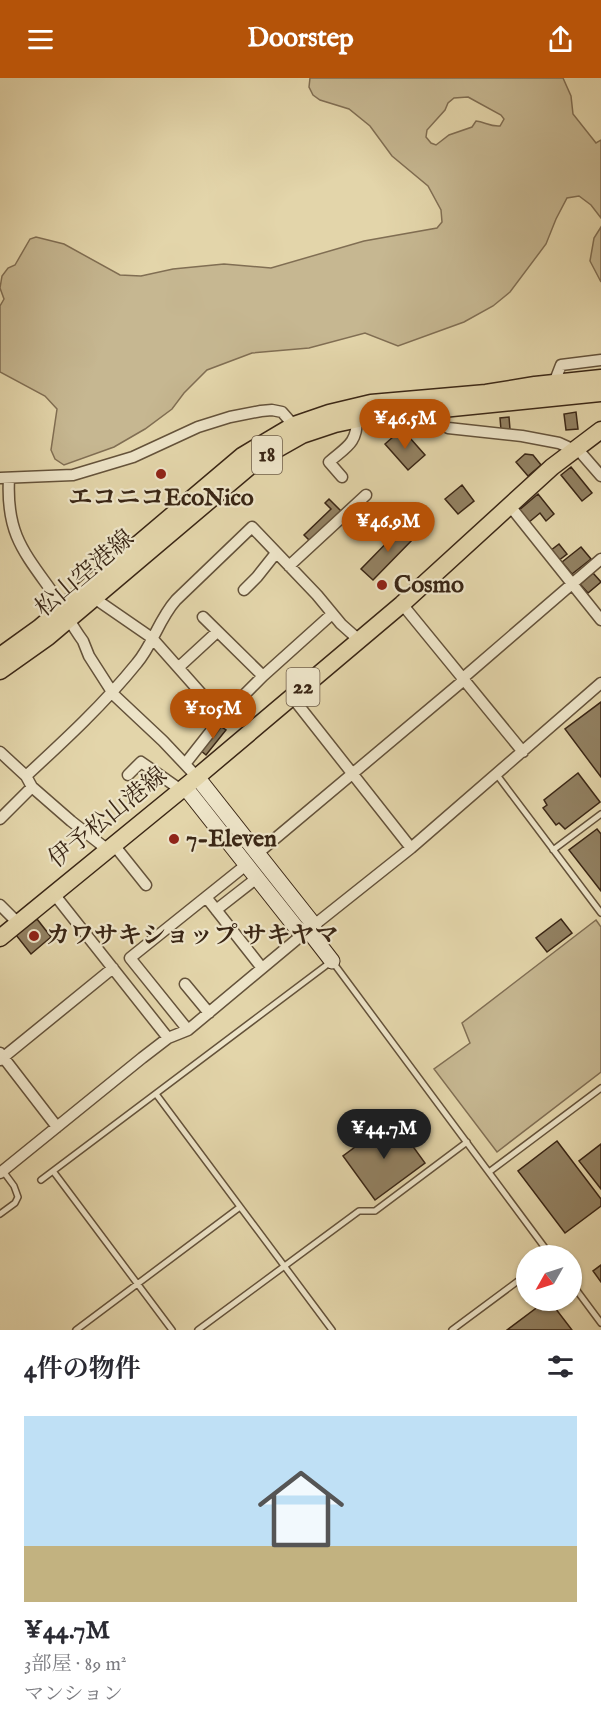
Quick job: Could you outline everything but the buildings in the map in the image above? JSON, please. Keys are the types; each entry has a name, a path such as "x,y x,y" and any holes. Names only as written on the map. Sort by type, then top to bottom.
{"main road":[{"name":"松山空港線","path":"0,671 30,651 65,614 242,456 329,413 371,403 486,393 601,378"},
{"name":"松山空港線","path":"0,656 94,598 256,461 298,430 357,419 601,393"},
{"name":"伊予松山港線","path":"0,938 111,848 187,779 292,697 360,640 552,467 601,430"}],"street":[{"path":"554,383 561,365 601,360"},
{"path":"432,410 435,419 448,428 532,437 559,443 585,457 601,476"},
{"path":"298,430 282,412 261,411 230,417 198,427 133,457 74,475 4,478 13,527 20,545 54,595 111,691 187,779 258,853 308,930 332,961"},
{"path":"342,477 329,462 353,440 357,433 357,419"},
{"path":"288,566 366,495"},
{"path":"510,506 601,620"},
{"path":"26,776 91,715 137,663 166,611 252,527 332,614 360,640"},
{"path":"244,590 258,577 276,553"},
{"path":"258,853 464,679 601,559"},
{"path":"94,598 152,638 222,717"},
{"path":"402,604 523,752"},
{"path":"187,779 222,717 263,676 332,614"},
{"path":"203,617 263,676"},
{"path":"179,667 218,632"},
{"path":"1,1172 168,1038 188,1030 209,1013 411,848 601,683"},
{"path":"292,697 411,848"},
{"path":"0,752 26,776 32,787 111,848 146,885"},
{"path":"128,775 141,762 187,779 246,865 308,930"},
{"path":"0,819 32,787"},
{"path":"188,1030 130,958 246,865"},
{"path":"216,910 257,878"},
{"path":"54,894 168,1038"},
{"path":"206,897 262,968"},
{"path":"0,905 18,923"},
{"path":"57,1127 1,1056 113,968"},
{"path":"185,984 209,1013"}],"lane":[{"path":"497,775 601,913"},
{"path":"553,850 601,814"},
{"path":"41,1180 332,961 542,1245"},
{"path":"489,1172 601,1088"},
{"path":"156,1094 332,1330"},
{"path":"198,1330 359,1211 375,1211 466,1142"},
{"path":"53,1171 172,1330"},
{"path":"0,1214 15,1203 18,1197 14,1185 1,1172"},
{"path":"76,1330 240,1207"},
{"path":"452,1330 516,1282"},
{"path":"582,1297 601,1323"}],"shaded area":[{"path":"310,78 563,78 571,96 573,114 596,143 601,140 601,218 591,205 579,196 567,198 546,244 510,292 493,306 464,322 398,346 365,333 309,348 252,353 207,370 172,409 145,429 114,447 64,465 55,459 51,450 57,409 45,396 0,372 0,306 4,299 0,288 2,276 8,268 15,265 30,239 36,237 64,244 120,275 141,276 173,269 224,264 271,268 364,241 437,228 442,222 441,210 428,186 392,156 370,126 349,109 320,100 313,95 309,87","holes":["468,97 501,115 504,119 500,126 476,121 472,127 449,135 436,145 426,137 427,130 454,98"]},
{"path":"601,227 601,282 590,261 594,238"},
{"path":"596,920 601,927 601,1072 497,1152 434,1069 470,1043 462,1023"}],"place":[{"name":"エコニコEcoNico","path":"161,474"},
{"name":"Cosmo","path":"382,585"},
{"name":"7-Eleven","path":"174,839"},
{"name":"カワサキショップ サキヤマ","path":"34,936"}]}
